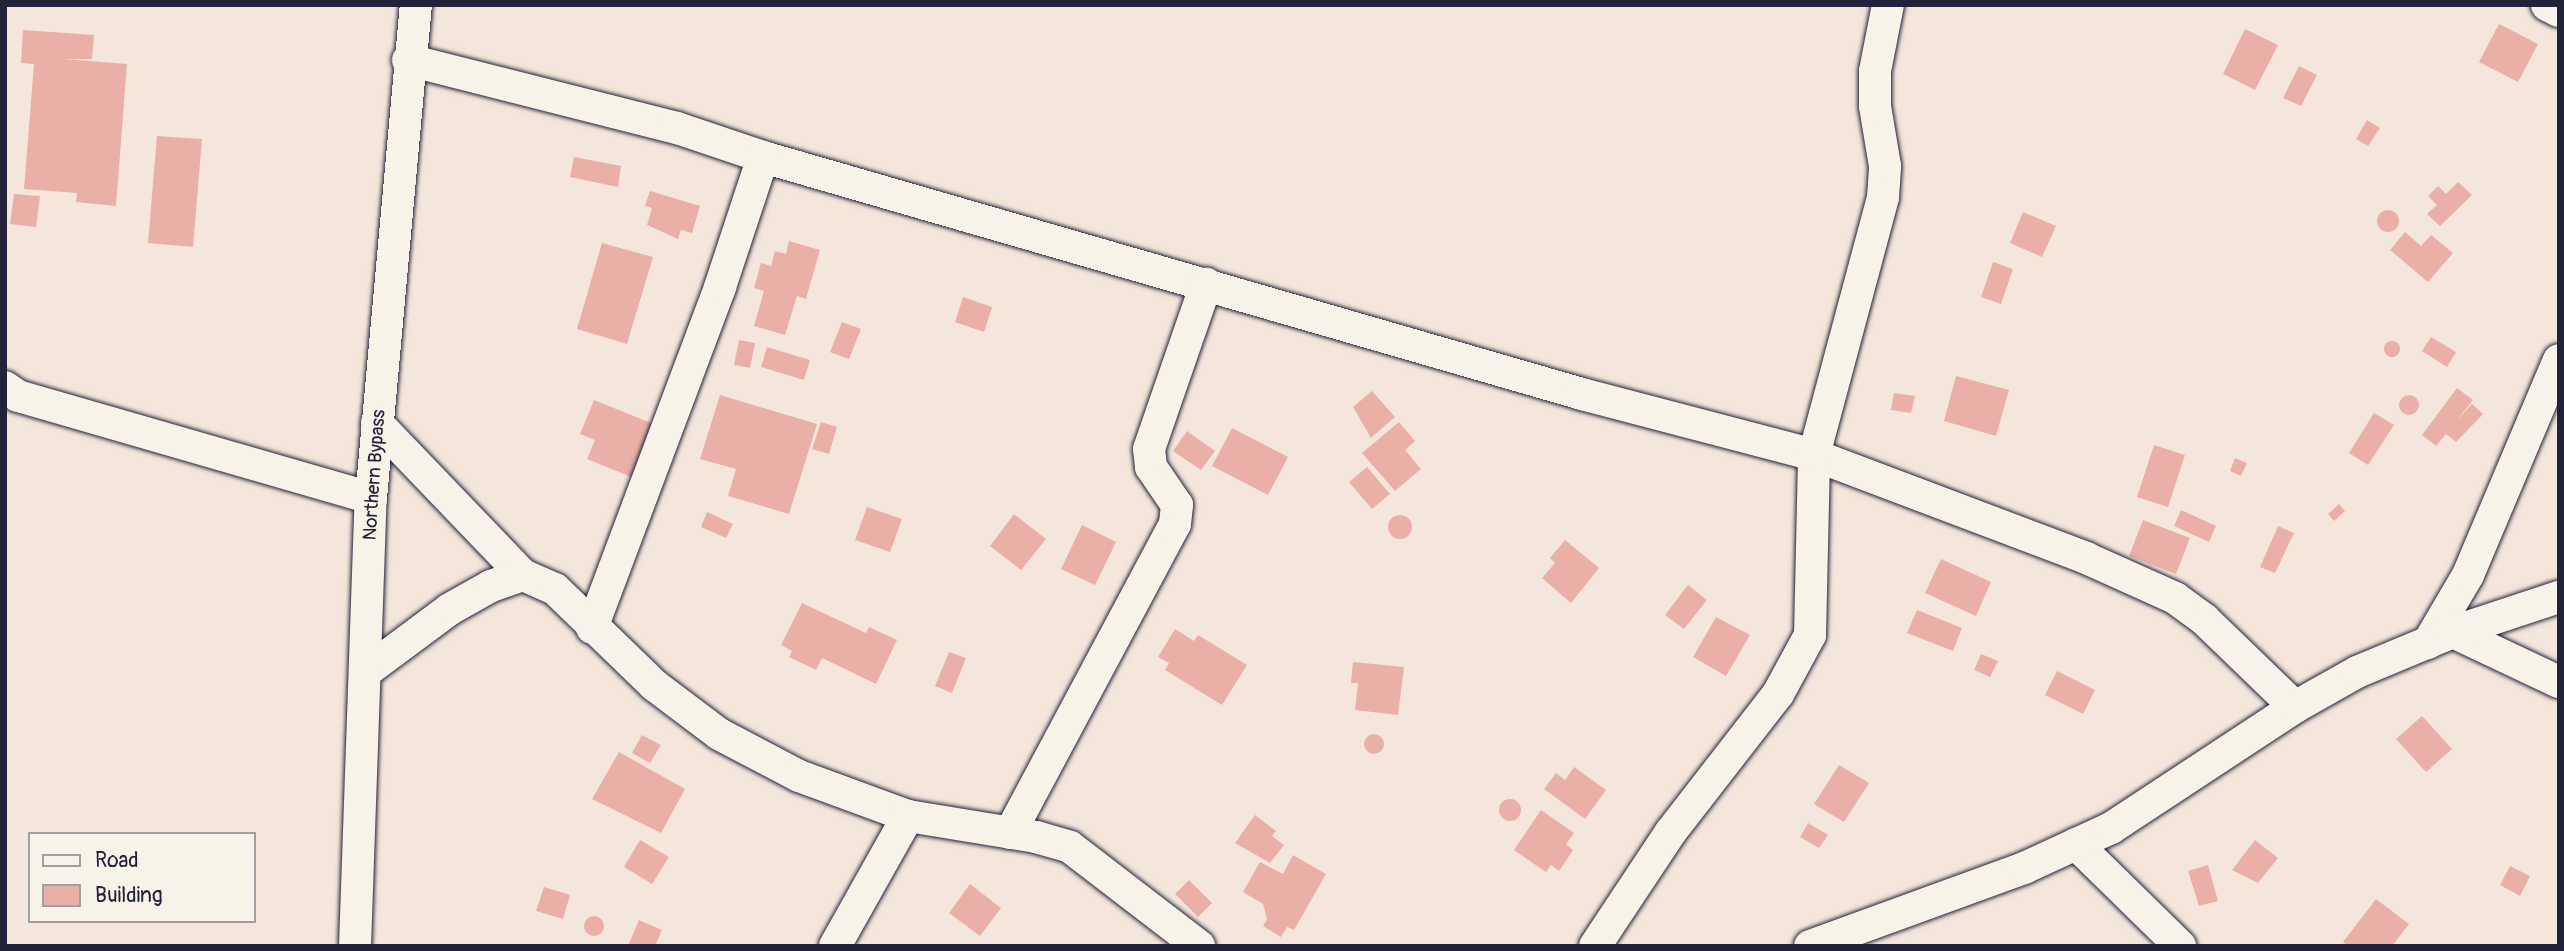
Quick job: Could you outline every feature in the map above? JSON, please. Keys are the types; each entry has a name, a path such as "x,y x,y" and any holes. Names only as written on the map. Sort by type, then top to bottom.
{"street":[{"name":"Northern Bypass","path":"355,946 368,670 371,498 408,60 416,5"},
{"path":"1595,946 1670,833 1804,653 1812,617 1814,454 1883,197 1885,166 1875,83 1888,5"},
{"path":"2547,5 2559,11"},
{"path":"408,60 515,83 1582,394 1814,454 2086,558 2175,598 2205,620 2295,706"},
{"path":"592,628 707,325 763,157"},
{"path":"1010,833 1175,524 1177,505 1151,467 1149,449 1206,284"},
{"path":"2441,638 2546,400 2559,360"},
{"path":"5,387 18,396 371,498"},
{"path":"377,423 523,575 555,589 592,628 654,685 719,734 799,776 908,816 1010,833 1070,847 1199,946"},
{"path":"368,670 450,609 491,586 523,575"},
{"path":"1810,946 1857,937 2111,828 2295,706 2357,672 2441,638 2559,597"},
{"path":"2441,638 2559,682"},
{"path":"835,946 908,816"},
{"path":"2076,844 2180,946"}],"building":[{"path":"2499,24 2538,44 2518,82 2479,62"},
{"path":"2245,29 2278,45 2255,90 2223,74"},
{"path":"23,30 94,35 92,59 64,59 127,64 116,206 76,202 77,193 24,189 34,64 21,63"},
{"path":"2299,66 2317,75 2301,106 2283,98"},
{"path":"2367,120 2380,128 2368,146 2356,139"},
{"path":"157,136 202,139 193,247 148,243"},
{"path":"574,157 621,166 618,187 570,177"},
{"path":"2458,182 2472,195 2440,226 2427,214 2437,205 2428,196 2438,186 2446,194"},
{"path":"650,191 700,206 692,233 681,230 678,239 647,225 652,208 645,206"},
{"path":"14,194 40,196 36,227 10,224"},
{"path":"2388,210 2396,213 2399,221 2396,229 2388,232 2380,229 2377,221 2380,213"},
{"path":"2023,212 2056,226 2042,257 2010,243"},
{"path":"2405,232 2421,246 2431,235 2453,253 2428,282 2390,250"},
{"path":"789,241 820,250 806,299 797,296 785,335 754,326 764,291 754,288 761,263 771,266 775,251 786,254"},
{"path":"602,243 653,257 627,344 577,329"},
{"path":"1993,262 2013,269 2001,304 1981,297"},
{"path":"963,297 992,307 984,332 955,322"},
{"path":"842,322 861,329 849,359 830,352"},
{"path":"2431,337 2456,352 2447,367 2422,351"},
{"path":"739,340 755,343 750,368 734,365"},
{"path":"2389,341 2395,341 2400,349 2398,355 2389,357 2384,352 2384,346"},
{"path":"767,347 810,360 804,380 761,367"},
{"path":"1956,376 2009,390 1996,436 1944,421"},
{"path":"2457,388 2473,400 2457,420 2472,404 2483,414 2456,442 2446,434 2436,446 2422,435"},
{"path":"1372,391 1395,417 1371,438 1353,407"},
{"path":"1894,393 1915,396 1911,413 1891,410"},
{"path":"720,395 817,424 789,514 728,496 736,469 700,459"},
{"path":"2409,395 2416,398 2419,405 2416,412 2409,415 2402,412 2399,405 2402,398"},
{"path":"594,400 656,425 634,478 587,459 595,440 580,434"},
{"path":"2374,413 2394,425 2368,465 2349,453"},
{"path":"821,422 837,427 829,454 812,449"},
{"path":"1399,422 1415,441 1405,450 1421,469 1395,491 1362,453"},
{"path":"1232,428 1288,457 1268,495 1212,466"},
{"path":"1187,431 1215,451 1201,470 1173,451"},
{"path":"2154,445 2185,455 2168,507 2137,497"},
{"path":"2235,458 2247,463 2241,476 2230,471"},
{"path":"1367,467 1390,494 1372,509 1349,482"},
{"path":"2339,504 2345,511 2334,521 2328,514"},
{"path":"867,507 902,519 890,552 855,540"},
{"path":"2181,510 2216,526 2209,542 2174,526"},
{"path":"707,512 733,524 726,538 701,527"},
{"path":"1014,514 1046,539 1021,570 990,546"},
{"path":"1400,515 1409,518 1412,527 1409,536 1400,539 1391,536 1388,527 1391,518"},
{"path":"2143,520 2190,538 2176,574 2129,556"},
{"path":"1082,525 1116,542 1095,585 1061,569"},
{"path":"2278,526 2294,533 2275,573 2260,567"},
{"path":"1565,540 1599,568 1571,603 1542,578 1555,563 1550,558"},
{"path":"1941,559 1991,582 1976,616 1925,593"},
{"path":"1688,585 1707,600 1684,629 1665,615"},
{"path":"802,603 866,633 869,627 897,640 876,684 822,658 816,670 789,657 792,651 781,645"},
{"path":"1917,610 1962,628 1953,651 1907,633"},
{"path":"1716,617 1750,635 1726,676 1693,657"},
{"path":"1175,629 1194,641 1198,635 1247,665 1222,705 1165,670 1169,663 1158,657"},
{"path":"949,652 966,658 952,693 935,686"},
{"path":"1981,654 1998,661 1990,677 1974,670"},
{"path":"1353,662 1404,667 1398,715 1355,710 1358,683 1351,683"},
{"path":"2057,671 2095,690 2083,714 2045,695"},
{"path":"2422,716 2452,749 2426,772 2396,739"},
{"path":"1374,734 1381,737 1384,744 1381,751 1374,754 1367,751 1364,744 1367,737"},
{"path":"642,735 661,745 650,763 632,753"},
{"path":"619,752 685,789 661,833 592,799"},
{"path":"1839,765 1869,783 1844,822 1814,804"},
{"path":"1574,767 1606,790 1585,819 1544,789 1556,773 1565,780"},
{"path":"1510,799 1518,802 1521,810 1518,818 1510,821 1502,818 1499,810 1502,802"},
{"path":"1541,810 1574,833 1566,844 1573,850 1559,871 1551,865 1546,872 1514,850"},
{"path":"1255,815 1276,831 1272,836 1284,845 1270,863 1235,843"},
{"path":"1808,823 1828,835 1819,848 1800,837"},
{"path":"640,840 669,857 652,884 624,867"},
{"path":"2255,840 2278,858 2258,883 2232,870"},
{"path":"1293,855 1326,874 1294,930 1287,927 1281,937 1263,926 1267,919 1263,904 1243,892 1260,862 1283,874"},
{"path":"2208,865 2218,901 2199,906 2188,871"},
{"path":"2510,866 2530,876 2520,896 2500,885"},
{"path":"1189,880 1212,903 1198,917 1175,894"},
{"path":"970,884 1001,908 980,936 949,913"},
{"path":"544,887 570,895 563,919 536,911"},
{"path":"2376,899 2409,924 2392,946 2348,946 2343,942"},
{"path":"590,916 598,916 604,926 598,936 590,936 584,930 584,922"},
{"path":"639,920 662,930 655,946 628,946"}]}
